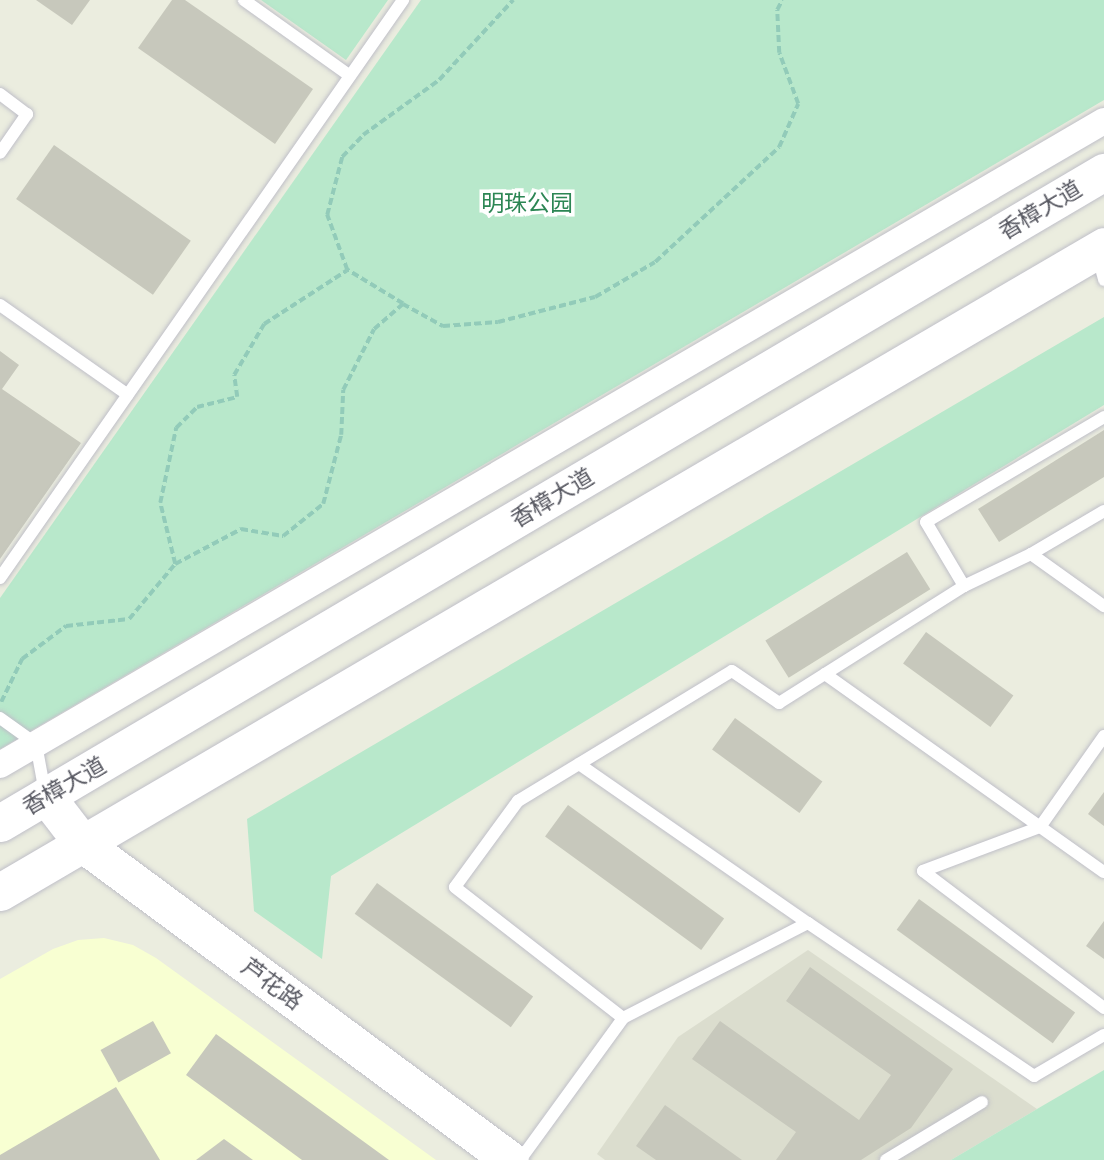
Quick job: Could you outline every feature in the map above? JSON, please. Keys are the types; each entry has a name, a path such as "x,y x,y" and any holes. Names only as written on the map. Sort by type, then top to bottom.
{"main road":[{"name":"香樟大道","path":"0,824 1104,172"},
{"path":"0,892 1101,259"},
{"name":"芦花路","path":"46,796 83,844 510,1160"}],"street":[{"path":"0,765 1104,121"}],"lane":[{"path":"244,0 350,76"},
{"path":"0,578 403,0"},
{"path":"0,94 27,114 0,153"},
{"path":"0,305 128,395"},
{"path":"964,586 926,522 1104,417"},
{"path":"623,1018 455,887 518,802 732,671 779,703 964,586 1031,554 1104,511"},
{"path":"1031,554 1104,606"},
{"path":"825,674 1104,872"},
{"path":"0,718 36,744 46,796"},
{"path":"1102,745 1040,827 923,871 1104,1008"},
{"path":"579,764 1034,1076 1104,1035"},
{"path":"520,1160 623,1018 808,923"},
{"path":"886,1160 982,1102"}],"path":[{"path":"513,0 439,79 363,135 342,157 327,215 347,270 443,326 498,322 595,297 656,262 779,147 797,104 779,53 777,10 782,0"},
{"path":"175,564 160,503 176,428 197,407 237,397 234,374 264,324 347,270"},
{"path":"0,704 22,659 66,626 129,619 175,564 241,528 284,536 323,505 341,435 343,390 374,329 403,304"}],"shaded area":[{"path":"104,938 133,945 156,958 436,1160 0,1160 0,979 53,949 78,940"},
{"path":"808,950 1037,1109 951,1160 605,1160 597,1154 678,1037"}],"green space":[{"path":"261,0 388,0 346,60"},
{"name":"明珠公园","path":"421,0 1104,0 1104,100 0,749 0,598"},
{"path":"1104,317 1104,405 331,876 322,959 254,911 247,819"},
{"path":"1104,1070 1104,1160 951,1160 1037,1109"}],"building":[{"path":"36,0 90,0 72,25"},
{"path":"172,0 185,0 313,89 275,144 138,48"},
{"path":"54,145 191,241 153,295 16,199"},
{"path":"0,351 19,365 2,389 81,443 0,559"},
{"path":"1104,430 1104,477 999,542 978,509"},
{"path":"907,552 930,589 789,678 765,640"},
{"path":"926,632 1013,695 990,727 903,664"},
{"path":"735,718 822,781 799,813 712,750"},
{"path":"1104,792 1104,826 1088,814"},
{"path":"568,805 724,918 701,950 545,837"},
{"path":"377,883 533,996 511,1027 355,914"},
{"path":"919,899 1075,1012 1053,1043 897,930"},
{"path":"1104,921 1104,959 1086,946"},
{"path":"810,967 953,1069 911,1128 861,1160 776,1160 796,1132 692,1059 720,1021 859,1120 891,1075 786,1001"},
{"path":"153,1021 171,1053 118,1082 101,1050"},
{"path":"216,1034 389,1160 302,1160 186,1075"},
{"path":"116,1087 160,1160 0,1160 0,1155"},
{"path":"665,1105 742,1160 656,1160 636,1146"},
{"path":"224,1139 253,1160 196,1160"}]}
